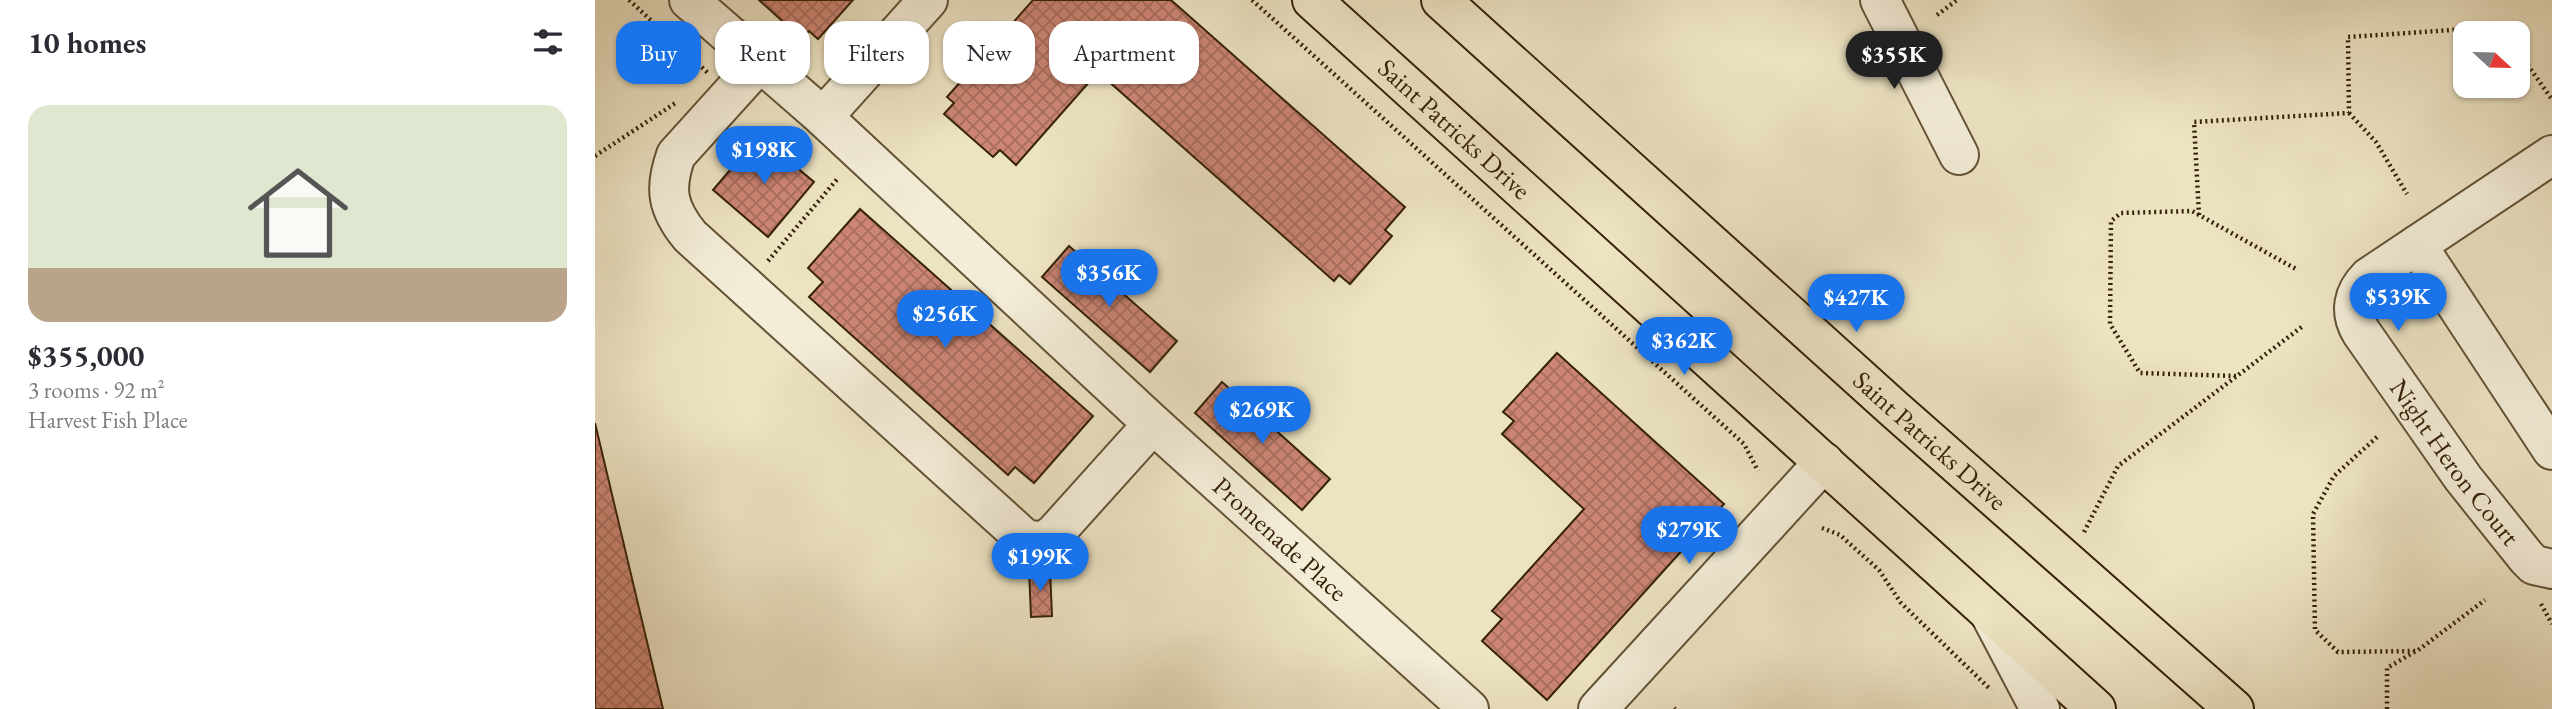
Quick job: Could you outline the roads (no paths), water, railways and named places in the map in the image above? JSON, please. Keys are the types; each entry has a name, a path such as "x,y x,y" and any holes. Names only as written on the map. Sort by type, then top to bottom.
{"main road":[{"name":"Saint Patricks Drive","path":"1311,0 2096,709"},
{"name":"Saint Patricks Drive","path":"1441,0 1893,408 2234,709"}],"street":[{"name":"Promenade Place","path":"689,0 715,23"},
{"path":"823,117 928,0"},
{"path":"1880,0 1959,155"},
{"path":"740,84 676,155 669,174 669,195 676,218 690,236 1025,539 1042,542 1054,534 1153,424"},
{"name":"Promenade Place","path":"785,84 1153,424 1469,709"},
{"name":"Night Heron Court","path":"2552,155 2362,284 2355,301 2353,319 2463,478 2527,558 2534,565 2552,569"},
{"path":"2417,245 2552,450"},
{"path":"1598,709 1824,462"},
{"path":"1988,611 2040,709"}]}
